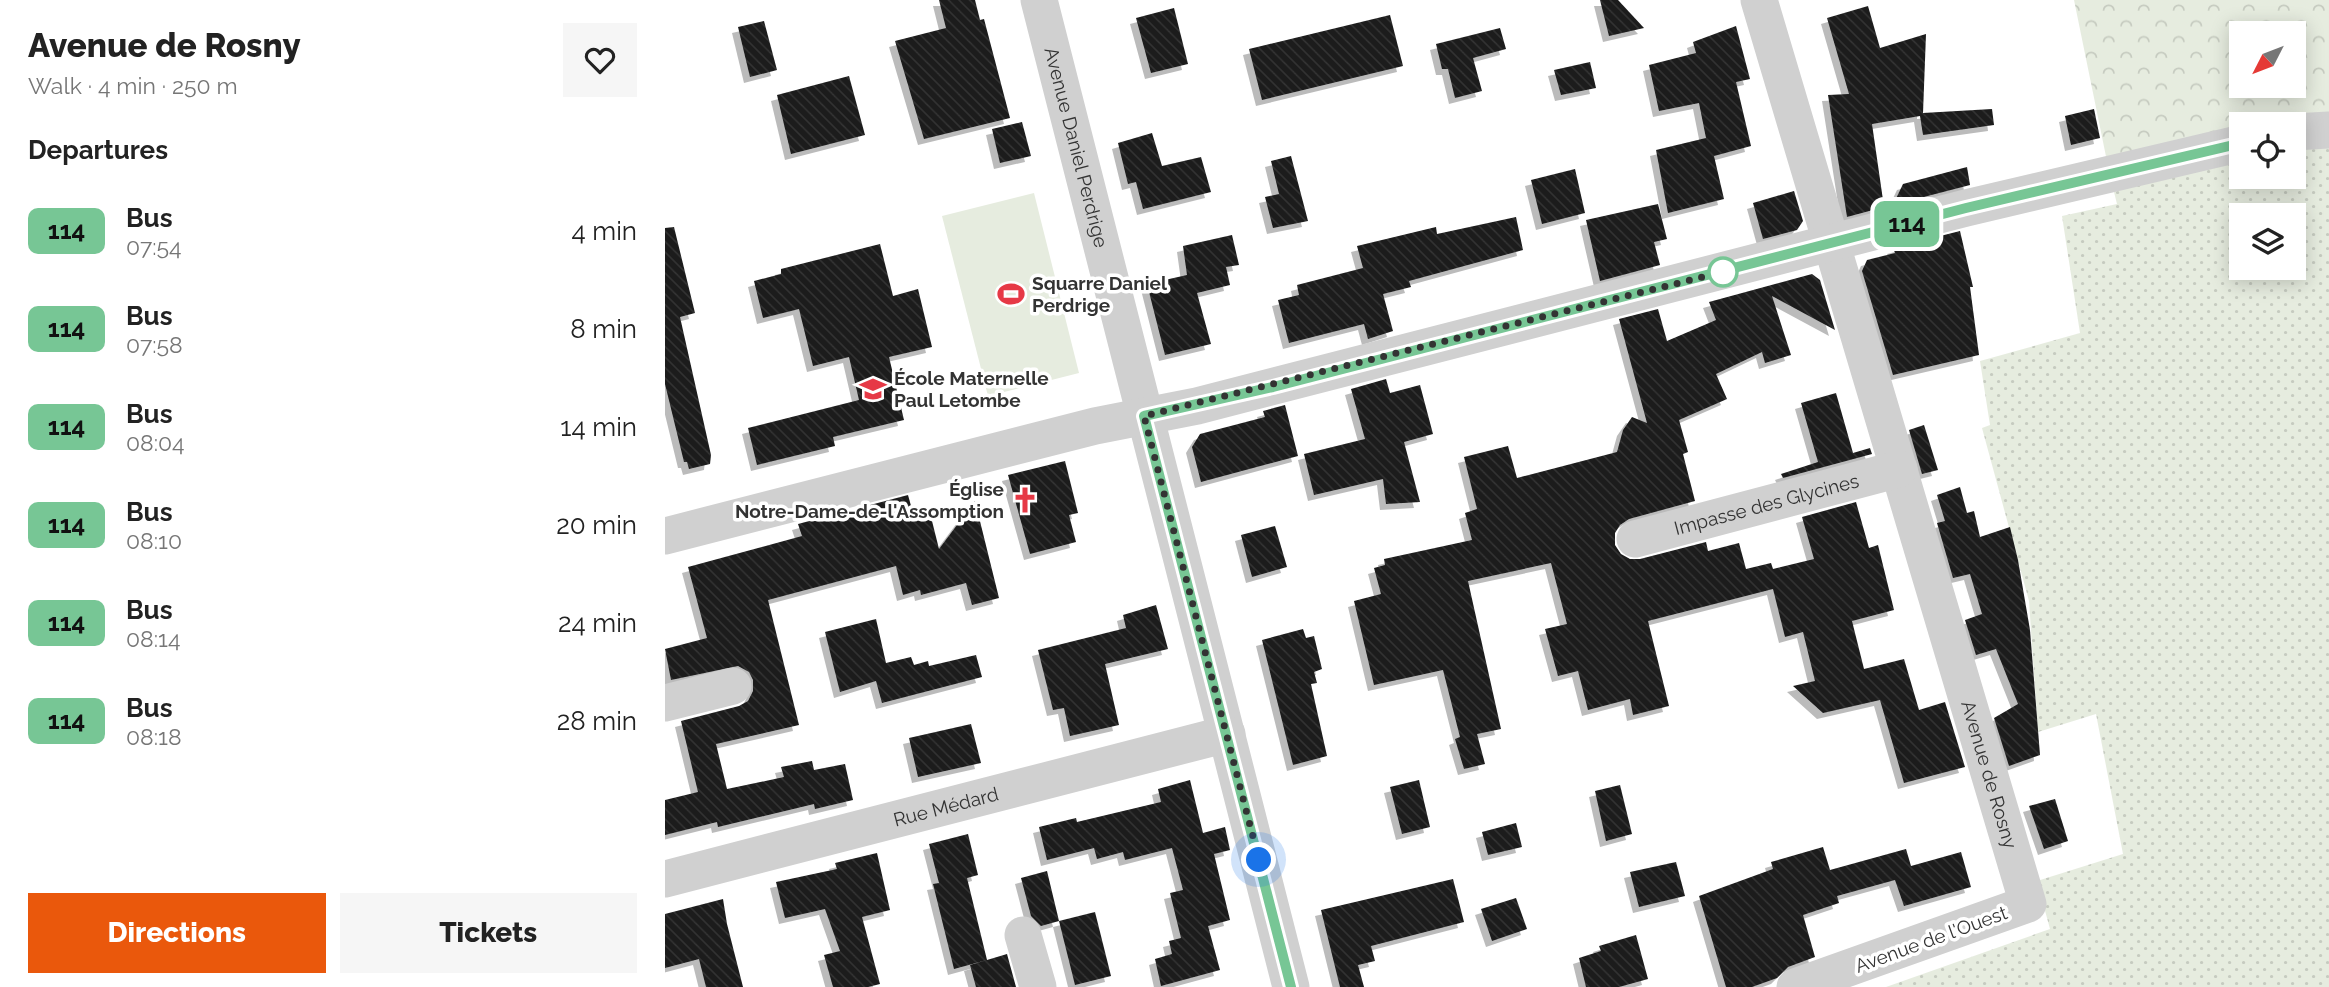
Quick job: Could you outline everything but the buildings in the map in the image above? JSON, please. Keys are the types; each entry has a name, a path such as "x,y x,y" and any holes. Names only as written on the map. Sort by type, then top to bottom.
{"street":[{"name":"Avenue Daniel Perdrige","path":"1039,0 1291,987"},
{"name":"Avenue de Rosny","path":"1759,0 2028,905"},
{"path":"2306,131 2329,130"},
{"path":"665,536 1081,430 1273,387 1830,243 2229,146"},
{"name":"Impasse des Glycines","path":"1635,539 1899,469"},
{"path":"665,703 733,685"},
{"name":"Rue Médard","path":"665,879 1227,734"},
{"name":"Avenue de l'Ouest","path":"1795,987 2028,905"},
{"path":"1023,935 1038,987"}],"green space":[{"path":"2074,0 2329,0 2329,130 2306,126 2306,112 2229,112 2229,146 2110,176"},
{"path":"2329,130 2329,987 1886,987 2050,929 2037,881 2123,854 2096,714 2038,732 2029,601 1982,428 1990,425 1980,361 2080,333 2062,216 2117,204 2110,176 2229,146 2229,189 2306,189 2306,131"},
{"name":"Squarre Daniel Perdrige","path":"1034,193 1079,373 988,396 942,216"}],"bus line":[{"name":"114","path":"1291,987 1144,416 1273,387 1966,208 2229,146"}],"place":[{"name":"Squarre Daniel Perdrige","path":"1011,294"},
{"name":"École Maternelle Paul Letombe","path":"873,389"},
{"name":"Église Notre-Dame-de-l'Assomption","path":"1025,500"}],"route":[{"path":"1259,860 1144,416 1222,400 1723,272"}]}
